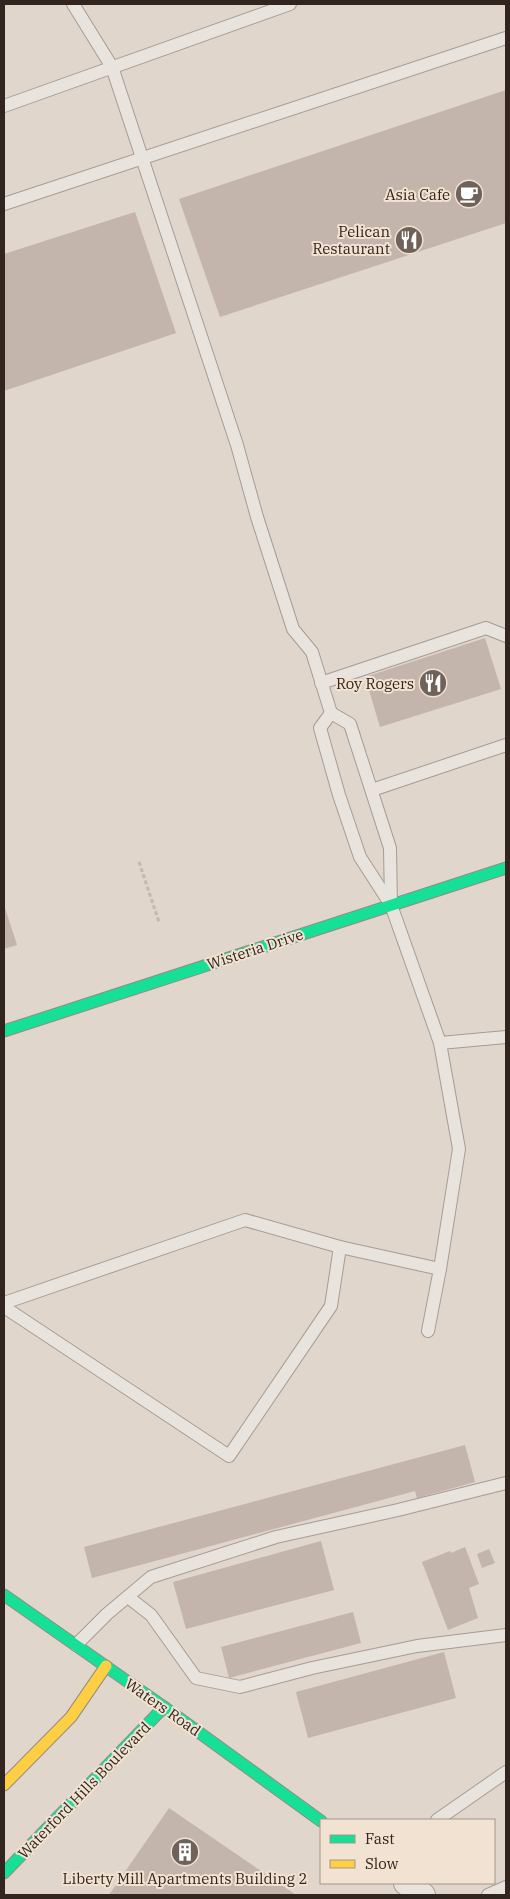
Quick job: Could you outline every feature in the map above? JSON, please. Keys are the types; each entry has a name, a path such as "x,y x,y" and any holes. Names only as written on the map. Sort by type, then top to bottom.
{"street":[{"name":"Wisteria Drive","path":"4,1031 506,868"},
{"name":"Waters Road","path":"4,1595 164,1707 320,1820"},
{"path":"4,1784 71,1717 106,1666"},
{"name":"Waterford Hills Boulevard","path":"4,1873 164,1707"},
{"path":"407,1884 423,1895"}],"lane":[{"path":"73,4 112,67 237,444 293,629 312,652 331,713 350,724 390,848 391,906"},
{"path":"4,106 290,4"},
{"path":"4,204 506,38"},
{"path":"322,683 486,628 506,636"},
{"path":"331,713 320,728 339,795 360,857 391,906 440,1043 459,1149 428,1331"},
{"path":"372,790 506,745"},
{"path":"440,1043 506,1037"},
{"path":"4,1305 245,1220 340,1247 440,1269"},
{"path":"4,1305 229,1456 331,1306 340,1247"},
{"path":"76,1646 107,1614 151,1577 276,1537 398,1510 506,1483"},
{"path":"128,1597 151,1615 196,1678 240,1687 312,1668 417,1646 506,1635"},
{"path":"438,1819 506,1772"},
{"path":"488,1895 506,1887"}],"path":[{"path":"139,862 158,922"}],"building":[{"path":"506,90 506,223 220,317 179,199"},
{"path":"135,212 176,333 4,391 4,254"},
{"name":"Roy Rogers","path":"485,638 501,689 380,727 365,677"},
{"path":"4,905 17,945 4,949"},
{"path":"465,1445 475,1482 417,1498 415,1491 92,1578 84,1547"},
{"path":"321,1541 334,1590 186,1629 173,1582"},
{"path":"465,1547 479,1584 469,1588 478,1618 448,1630 422,1562"},
{"path":"489,1549 495,1563 482,1568 477,1554"},
{"path":"353,1612 361,1643 229,1678 221,1647"},
{"path":"444,1652 456,1698 308,1738 296,1692"},
{"name":"Liberty Mill Apartments Building 2","path":"169,1808 296,1895 109,1895"}],"traffic: fast":[{"path":"4,1031 506,868"},
{"path":"4,1595 164,1707 320,1820"},
{"path":"4,1873 164,1707"}],"traffic: slow":[{"path":"4,1785 71,1717 106,1666"}],"place":[{"name":"Asia Cafe","path":"469,194"},
{"name":"Pelican Restaurant","path":"409,240"},
{"name":"Roy Rogers","path":"433,683"},
{"name":"Liberty Mill Apartments Building 2","path":"185,1852"}]}
